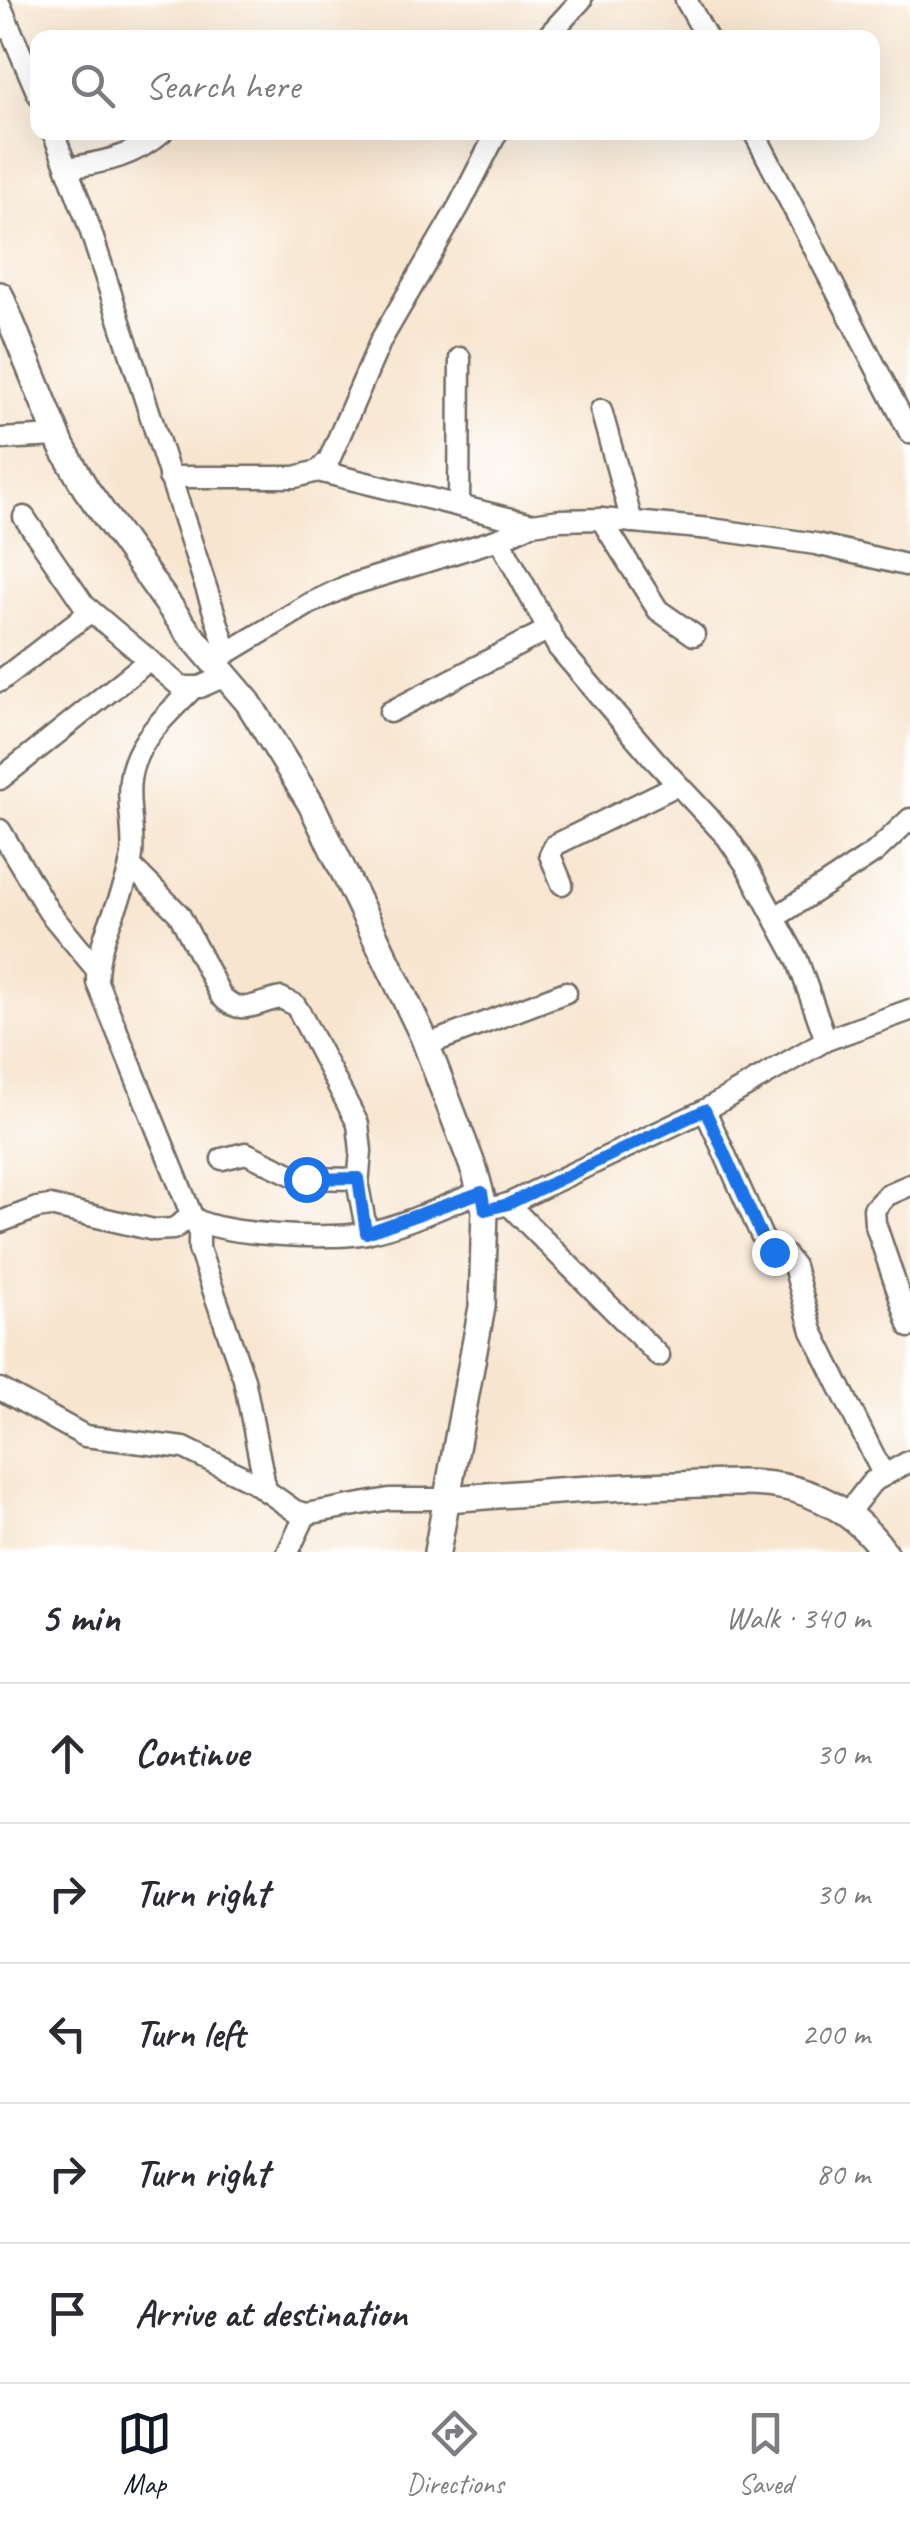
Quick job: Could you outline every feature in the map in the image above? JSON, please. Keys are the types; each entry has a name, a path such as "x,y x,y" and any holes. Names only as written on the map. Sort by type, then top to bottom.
{"main road":[{"path":"0,296 57,436 86,489 188,632 223,663 311,804 426,1045 491,1202 482,1306 437,1552"},
{"path":"448,1500 572,1488 745,1483 805,1492 847,1514 870,1533 884,1552"}],"street":[{"path":"553,30 581,0"},
{"path":"686,0 703,30"},
{"path":"0,5 30,75"},
{"path":"57,140 169,477 223,663"},
{"path":"68,168 115,160 152,140"},
{"path":"169,477 295,477 318,471 329,460 381,340 493,140"},
{"path":"758,140 910,434"},
{"path":"459,506 460,358"},
{"path":"601,410 632,522"},
{"path":"0,439 57,436"},
{"path":"318,471 406,496 532,524"},
{"path":"24,517 91,611 181,687 191,690"},
{"path":"601,519 658,610 694,635"},
{"path":"266,1490 244,1380 199,1249 195,1220 97,982 104,937 130,864 129,794 133,765 156,726 223,663 348,586 499,539 532,524 601,519 632,522 816,544 910,566"},
{"path":"499,539 571,663 727,838 776,917 810,988 826,1040"},
{"path":"0,681 91,611"},
{"path":"390,712 548,629"},
{"path":"0,780 149,660"},
{"path":"562,884 550,855 555,845 678,785"},
{"path":"776,917 875,852 910,819"},
{"path":"0,830 49,912 97,970"},
{"path":"130,864 179,914 220,996 229,1005 246,1010 282,998 295,1005 358,1124 358,1178 366,1233"},
{"path":"426,1045 566,992"},
{"path":"0,1222 50,1206 154,1230 173,1229 195,1220 268,1234 366,1233 491,1202 705,1110 826,1040 910,1010"},
{"path":"705,1110 762,1237 770,1249 786,1256 794,1266 812,1331 883,1474"},
{"path":"222,1159 246,1154 299,1178 358,1178"},
{"path":"910,1185 888,1194 874,1209 875,1223 910,1327"},
{"path":"491,1202 658,1356"},
{"path":"0,1390 85,1436 184,1448 306,1514 389,1499 448,1500"},
{"path":"847,1514 863,1491 883,1474 910,1461"},
{"path":"294,1548 306,1514"}],"route":[{"path":"306,1179 358,1178 366,1233 482,1192 485,1210 508,1204 705,1110 762,1237 774,1252"}]}
